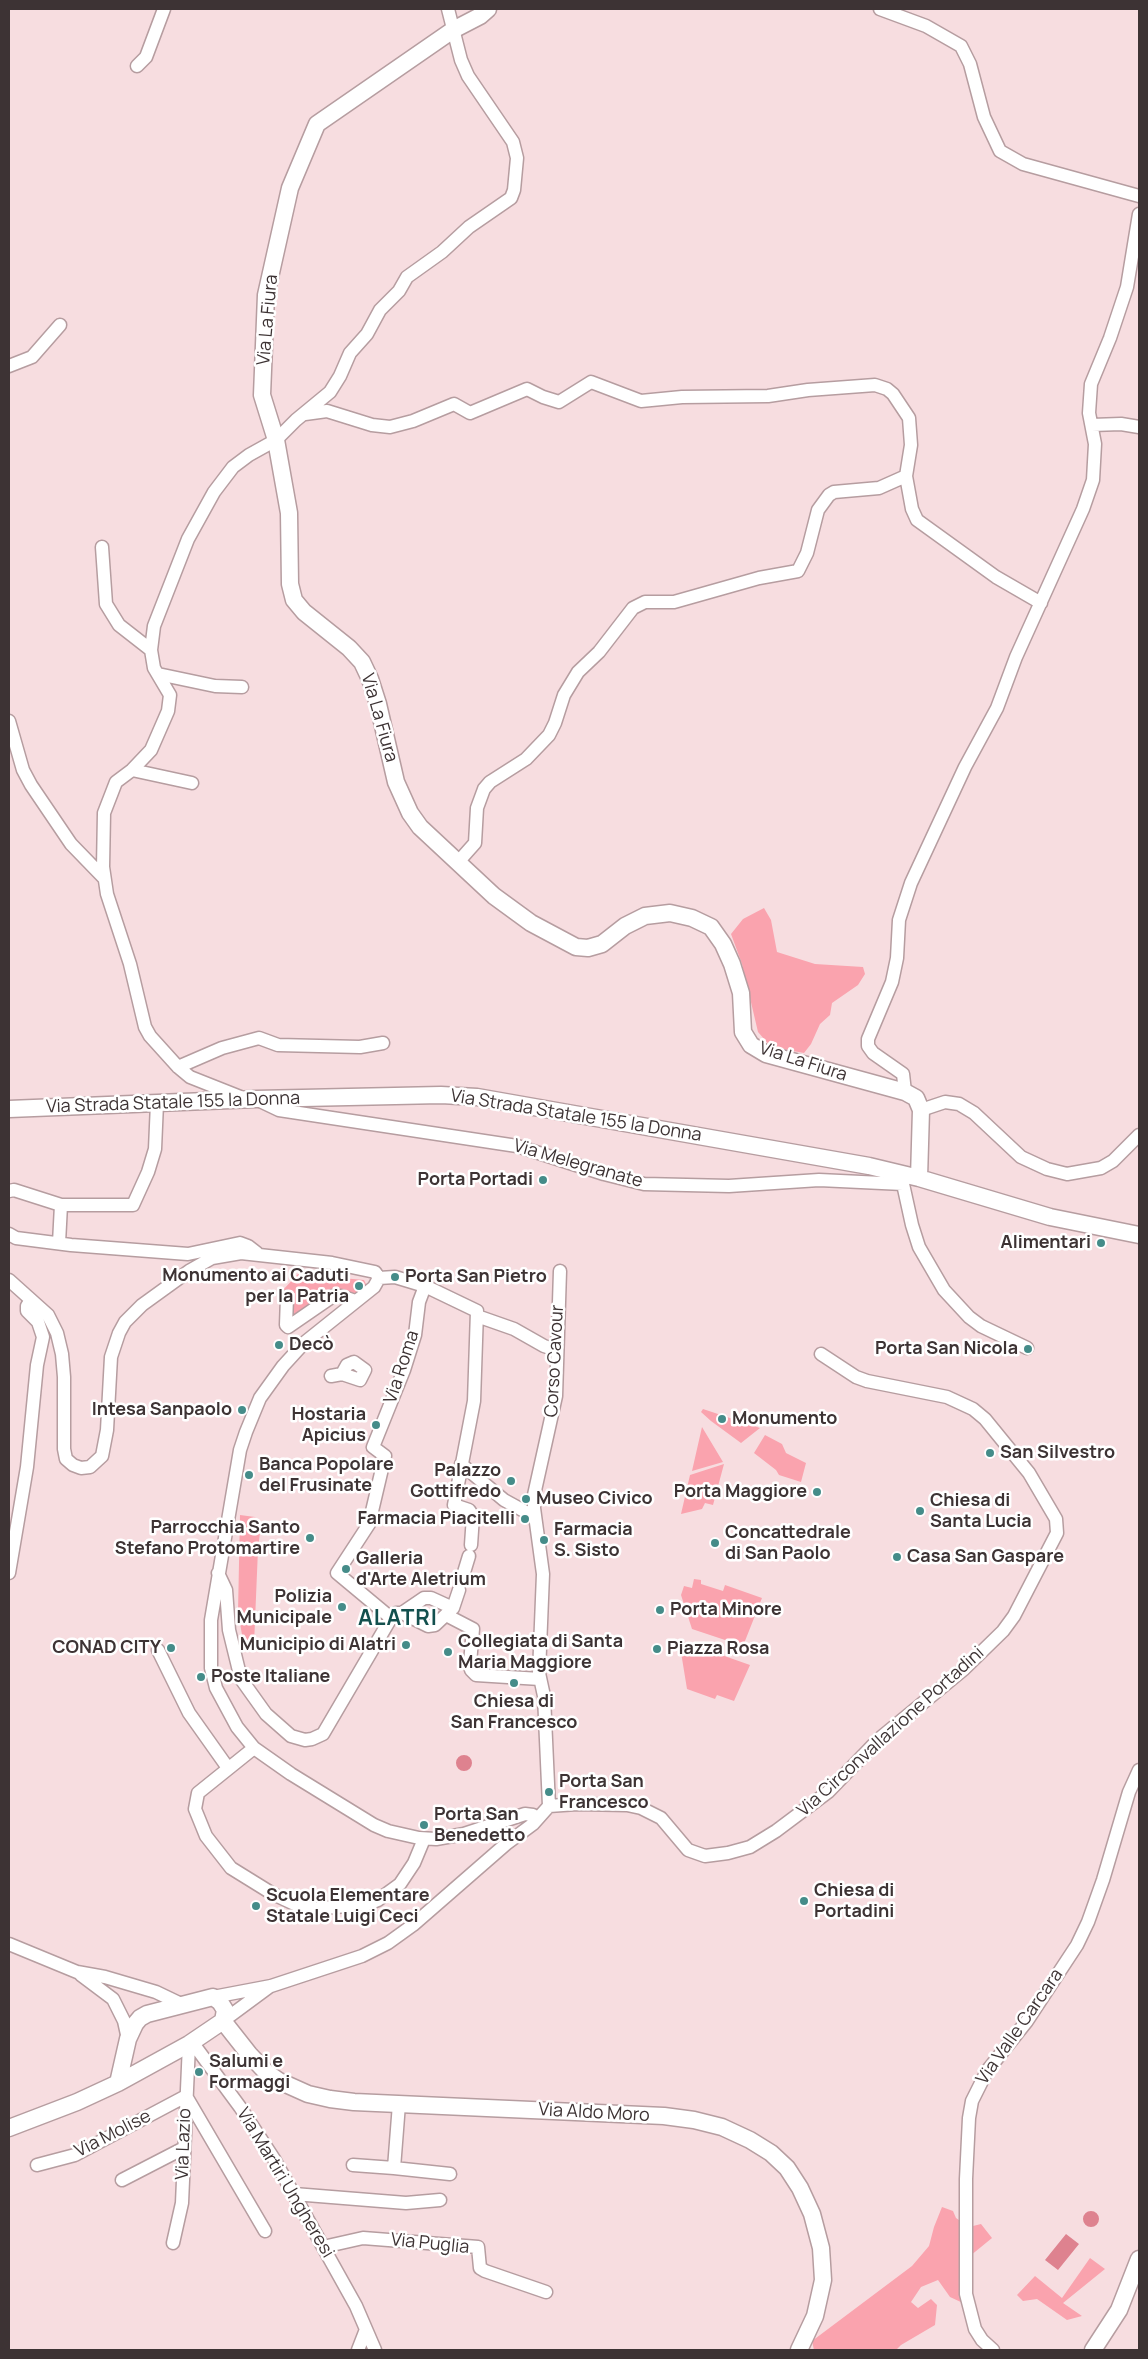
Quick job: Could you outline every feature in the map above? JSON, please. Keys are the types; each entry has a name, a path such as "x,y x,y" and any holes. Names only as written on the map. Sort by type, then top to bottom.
{"main road":[{"name":"Via La Fiura","path":"488,9 480,16 453,30 317,124 290,188 266,296 262,395 276,440 289,513 290,584 294,600 304,612 349,648 362,662 378,704 396,782 410,813 420,827 459,861 494,896 531,924 576,947 588,948 602,944 625,926 645,916 670,913 692,918 711,927 723,944 732,964 741,993 743,1032 751,1045 766,1054 905,1092"},
{"path":"905,1092 916,1098 921,1110 909,1179"},
{"name":"Via Strada Statale 155 la Donna","path":"10,1104 56,1106 251,1099 441,1095 477,1097 869,1166 909,1179 958,1190 1050,1216 1139,1235"},
{"path":"9,2128 77,2102 118,2083 190,2043 223,2021 224,2010 220,2002 213,1997 146,2014 135,2024 128,2039 118,2083"},
{"name":"Via Aldo Moro","path":"223,2021 266,2072 294,2088 330,2099 398,2104 664,2116 694,2120 722,2127 750,2140 771,2153 791,2174 812,2214 821,2248 823,2280 815,2316 798,2350"},
{"path":"128,2039 136,2054 151,2066"},
{"path":"1093,2350 1119,2310 1139,2259"}],"street":[{"path":"137,66 146,57 164,9"},
{"path":"102,546 106,604 119,626 151,650 154,626 188,539 210,499 233,467 249,455 276,440 330,392 340,376 350,353 367,334 380,310 398,291 407,277 442,252 469,227 511,198 514,190 517,158 513,142 468,76 448,9"},
{"path":"880,9 926,26 962,46 970,64 984,117 1000,151 1023,164 1139,196"},
{"path":"905,1092 903,1074 873,1053 868,1046 868,1039 892,982 897,958 899,920 911,883 964,767 997,708 1093,480 1095,444 1089,413 1091,384 1110,338 1127,287 1139,214"},
{"path":"9,366 32,357 60,324"},
{"path":"303,414 328,411 372,425 390,427 413,421 454,404 470,413 527,389 543,398 559,402 591,382 641,401 682,397 768,396 808,390 875,385 887,389 894,394 908,418 911,445 906,476 912,510 917,520 996,577 1041,603"},
{"path":"1092,425 1122,424 1139,427"},
{"path":"459,861 475,844 477,808 484,789 490,782 526,759 548,735 556,723 564,695 578,672 599,652 633,608 645,602 674,602 759,578 798,571 807,553 818,510 829,495 834,492 879,488 906,476"},
{"name":"Via Melegranate","path":"151,650 154,668 170,695 168,711 150,750 132,770 116,782 104,813 104,878 113,916 130,964 145,1027 150,1036 178,1067 202,1083 279,1110 516,1146 604,1174 644,1184 729,1186 819,1180 909,1179"},
{"path":"158,674 215,686 242,687"},
{"path":"9,721 23,770 31,785 71,844 104,878"},
{"path":"132,770 192,783"},
{"path":"178,1067 222,1048 259,1038 278,1045 360,1047 382,1044"},
{"path":"9,1191 14,1190 61,1205 133,1205 148,1172 155,1148 157,1102"},
{"path":"921,1110 933,1104 945,1102 959,1104 974,1112 1021,1157 1034,1165 1067,1174 1101,1168 1114,1161 1139,1134"},
{"path":"909,1179 912,1225 919,1247 944,1290 969,1317 981,1326 1027,1348"},
{"path":"59,1244 61,1205"},
{"path":"9,1234 16,1238 59,1244 188,1254 240,1243 257,1253"},
{"path":"9,1280 54,1324 62,1354 64,1449 66,1458 73,1465 81,1468 90,1467 102,1456 105,1445 111,1358 119,1333 125,1322 142,1306 200,1264 226,1254 257,1253 371,1270 378,1278"},
{"name":"Corso Cavour","path":"549,1806 550,1792 544,1696 540,1679 543,1574 532,1516 534,1495 556,1396 560,1272"},
{"path":"378,1278 395,1277 425,1286 466,1304 477,1311 474,1401 454,1505 469,1510 473,1516 469,1554 450,1612 432,1626 397,1616"},
{"path":"378,1278 374,1287 304,1343 283,1366 260,1398 240,1450 218,1573 226,1590 220,1596 210,1642 215,1681 228,1712 254,1748 291,1774 374,1825 388,1831 424,1839 448,1838 525,1814 533,1814 536,1820"},
{"name":"Via Roma","path":"397,1616 337,1573 369,1524 385,1456 373,1447 404,1370 415,1335 419,1302 425,1286"},
{"path":"287,1297 286,1325 288,1327 333,1296 341,1296 355,1301"},
{"path":"9,1573 27,1467 37,1365 43,1337 38,1322 27,1311 27,1306 31,1300"},
{"path":"477,1316 514,1329 544,1346 556,1350"},
{"name":"Via Circonvallazione Portadini","path":"549,1806 577,1804 627,1805 652,1812 661,1818 688,1850 705,1856 728,1854 750,1847 776,1831 828,1792 879,1739 964,1669 1008,1625 1057,1533 1057,1522 1053,1512 1029,1473 974,1409 947,1397 866,1381 856,1377 821,1354"},
{"path":"461,1464 476,1474 504,1500 532,1516"},
{"path":"220,1596 241,1678 266,1714 291,1736 305,1740 323,1734 397,1616 427,1597 473,1629 470,1663 471,1670 475,1674 540,1679"},
{"path":"158,1650 189,1713 228,1768"},
{"path":"254,1748 198,1793 195,1808 200,1825 214,1848 231,1868 273,1894 299,1906 314,1909 348,1908 378,1900 400,1884 408,1874 424,1839"},
{"name":"Via Valle Carcara","path":"993,2350 982,2340 975,2329 966,2294 966,2179 969,2118 972,2101 986,2071 1027,2021 1077,1945 1088,1922 1103,1880 1129,1792 1139,1770"},
{"path":"213,1997 271,1986 362,1956 388,1943 413,1925 536,1820 549,1806"},
{"path":"9,1944 77,1972 105,1977 156,1992 181,2004"},
{"path":"77,1972 113,1999 124,2021 128,2039"},
{"path":"223,2021 271,1986"},
{"name":"Via Lazio","path":"173,2243 181,2216 190,2043"},
{"name":"Via Martiri Ungheresi","path":"190,2043 240,2107 294,2194 356,2306 366,2332 376,2350"},
{"path":"186,2096 265,2231"},
{"name":"Via Molise","path":"37,2165 75,2155 186,2096"},
{"path":"394,2168 398,2104"},
{"path":"122,2180 184,2148"},
{"path":"353,2165 450,2174"},
{"path":"294,2194 406,2203 440,2200"},
{"name":"Via Puglia","path":"323,2247 363,2238 478,2247 480,2268 546,2292"},
{"path":"358,2350 366,2332"}],"shaded area":[{"path":"764,908 771,920 777,952 815,964 863,967 865,974 858,985 832,1003 830,1015 820,1024 811,1044 804,1053 771,1047 758,1032 742,964 731,934 743,919"},
{"path":"298,1274 364,1280 367,1286 357,1296 332,1299 292,1331 295,1293 281,1292"},
{"path":"703,1409 760,1428 741,1443 711,1421 701,1412"},
{"path":"702,1427 723,1462 692,1471"},
{"path":"765,1435 782,1444 786,1453 806,1463 801,1482 779,1475 776,1470 754,1453"},
{"path":"724,1464 713,1505 705,1503 702,1509 681,1514 690,1475"},
{"path":"240,1515 255,1517 261,1524 258,1549 254,1645 244,1646 238,1612"},
{"path":"694,1579 701,1580 701,1584 723,1591 725,1585 762,1598 743,1646 692,1629 681,1595 684,1586 692,1588"},
{"path":"679,1640 750,1665 734,1701 717,1695 715,1699 687,1689"},
{"path":"464,1755 472,1763 464,1771 456,1763"},
{"path":"942,2207 953,2211 956,2218 969,2227 981,2224 992,2238 970,2256 965,2304 950,2297 938,2280 921,2287 911,2302 918,2308 931,2299 937,2305 935,2325 901,2345 896,2350 814,2350 812,2341 912,2266 929,2246"},
{"path":"1088,2211 1094,2211 1099,2216 1097,2225 1088,2227 1083,2222 1083,2216"},
{"path":"1066,2234 1079,2244 1058,2270 1045,2260"},
{"path":"1090,2258 1105,2269 1063,2303 1082,2316 1067,2320 1037,2299 1023,2301 1017,2295 1035,2276 1062,2298"}],"place":[{"name":"Porta Portadi","path":"543,1180"},
{"name":"Alimentari","path":"1101,1243"},
{"name":"Porta San Pietro","path":"395,1277"},
{"name":"Monumento ai Caduti per la Patria","path":"359,1286"},
{"name":"Decò","path":"279,1345"},
{"name":"Porta San Nicola","path":"1028,1349"},
{"name":"Intesa Sanpaolo","path":"242,1410"},
{"name":"Monumento","path":"722,1419"},
{"name":"Hostaria Apicius","path":"376,1425"},
{"name":"San Silvestro","path":"990,1453"},
{"name":"Banca Popolare del Frusinate","path":"249,1475"},
{"name":"Palazzo Gottifredo","path":"511,1481"},
{"name":"Porta Maggiore","path":"817,1492"},
{"name":"Museo Civico","path":"526,1499"},
{"name":"Chiesa di Santa Lucia","path":"920,1511"},
{"name":"Farmacia Piacitelli","path":"525,1519"},
{"name":"Parrocchia Santo Stefano Protomartire","path":"310,1538"},
{"name":"Farmacia S. Sisto","path":"544,1540"},
{"name":"Concattedrale di San Paolo","path":"715,1543"},
{"name":"Casa San Gaspare","path":"897,1557"},
{"name":"Galleria d'Arte Aletrium","path":"346,1569"},
{"name":"Polizia Municipale","path":"342,1607"},
{"name":"Porta Minore","path":"660,1610"},
{"name":"Municipio di Alatri","path":"406,1645"},
{"name":"CONAD CITY","path":"171,1648"},
{"name":"Piazza Rosa","path":"657,1649"},
{"name":"Collegiata di Santa Maria Maggiore","path":"448,1652"},
{"name":"Poste Italiane","path":"201,1677"},
{"name":"Chiesa di San Francesco","path":"514,1683"},
{"name":"Porta San Francesco","path":"549,1792"},
{"name":"Porta San Benedetto","path":"424,1825"},
{"name":"Chiesa di Portadini","path":"804,1901"},
{"name":"Scuola Elementare Statale Luigi Ceci","path":"256,1906"},
{"name":"Salumi e Formaggi","path":"199,2072"}],"district":[{"name":"ALATRI","path":"398,1619"}]}
